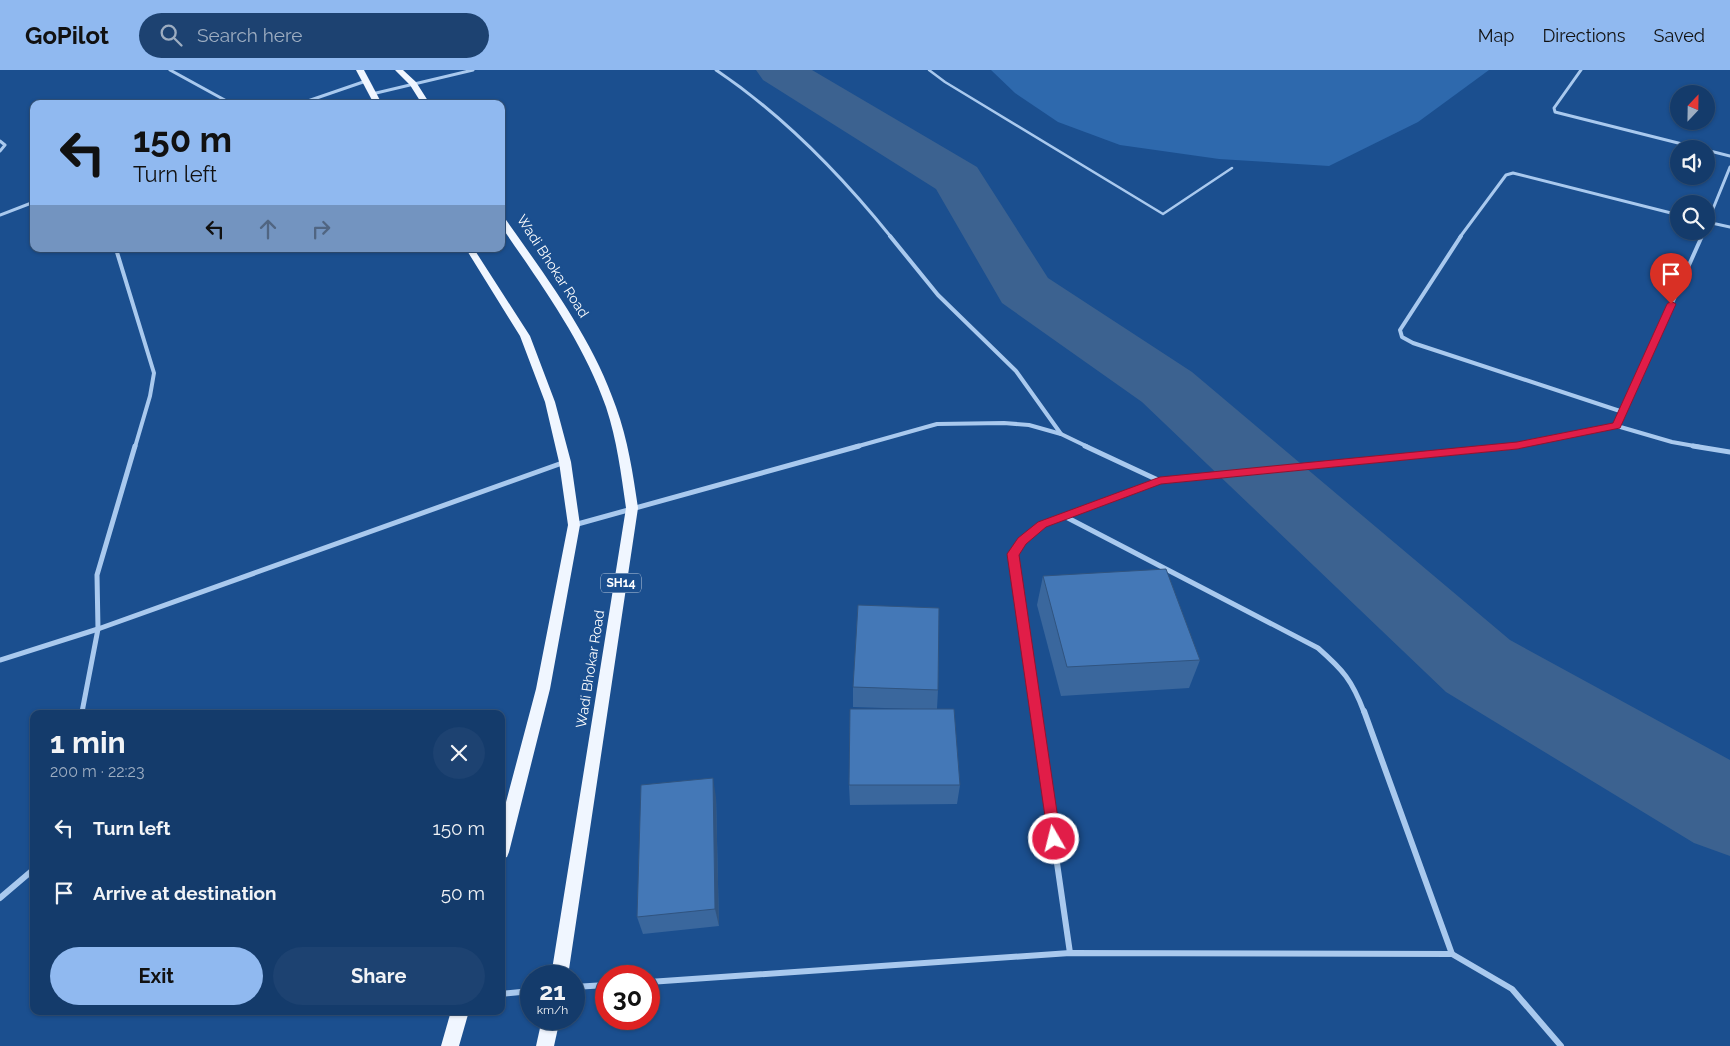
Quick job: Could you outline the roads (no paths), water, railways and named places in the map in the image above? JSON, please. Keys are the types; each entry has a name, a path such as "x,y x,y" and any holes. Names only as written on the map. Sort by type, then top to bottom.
{"main road":[{"path":"360,70 376,100"},
{"path":"399,70 413,84 423,100"},
{"name":"Wadi Bhokar Road","path":"505,225 575,330 595,370 611,406 624,452 632,508 562,965"},
{"path":"472,252 525,336 550,402 565,462 574,525 543,689 505,836"},
{"path":"450,1046 459,1015"},
{"path":"545,1046 549,1030"}],"street":[{"path":"170,70 225,100"},
{"path":"372,94 473,70"},
{"path":"716,70 737,84 789,127 866,206 938,295 1016,371 1061,434"},
{"path":"1581,70 1554,108 1555,112 1670,141"},
{"path":"311,100 366,81"},
{"path":"0,141 5,145 0,151"},
{"path":"1715,152 1730,156"},
{"path":"1715,204 1730,167"},
{"path":"1623,412 1413,343 1402,337 1400,330 1461,236 1506,175 1513,173 1525,175 1670,213"},
{"path":"0,215 30,204"},
{"path":"1715,224 1730,227"},
{"path":"1617,426 1700,240"},
{"path":"83,710 98,629 97,574 150,396 154,373 117,252"},
{"path":"574,525 937,424 1004,423 1029,425 1061,434 1160,481"},
{"path":"1070,953 1013,554 1022,541 1042,524 1160,481 1517,446 1617,426 1672,442 1730,452"},
{"path":"0,660 98,629 565,462"},
{"path":"1064,516 1318,648 1344,671 1358,695 1452,954"},
{"path":"0,898 30,873"},
{"path":"660,981 1070,953 1452,954 1512,989 1561,1046"},
{"path":"505,994 520,992"}],"lane":[{"path":"929,70 945,82 1163,214 1232,168"}],"waterway":[{"path":"779,70 958,179 1024,290 1167,387 1478,666 1730,811"}]}
